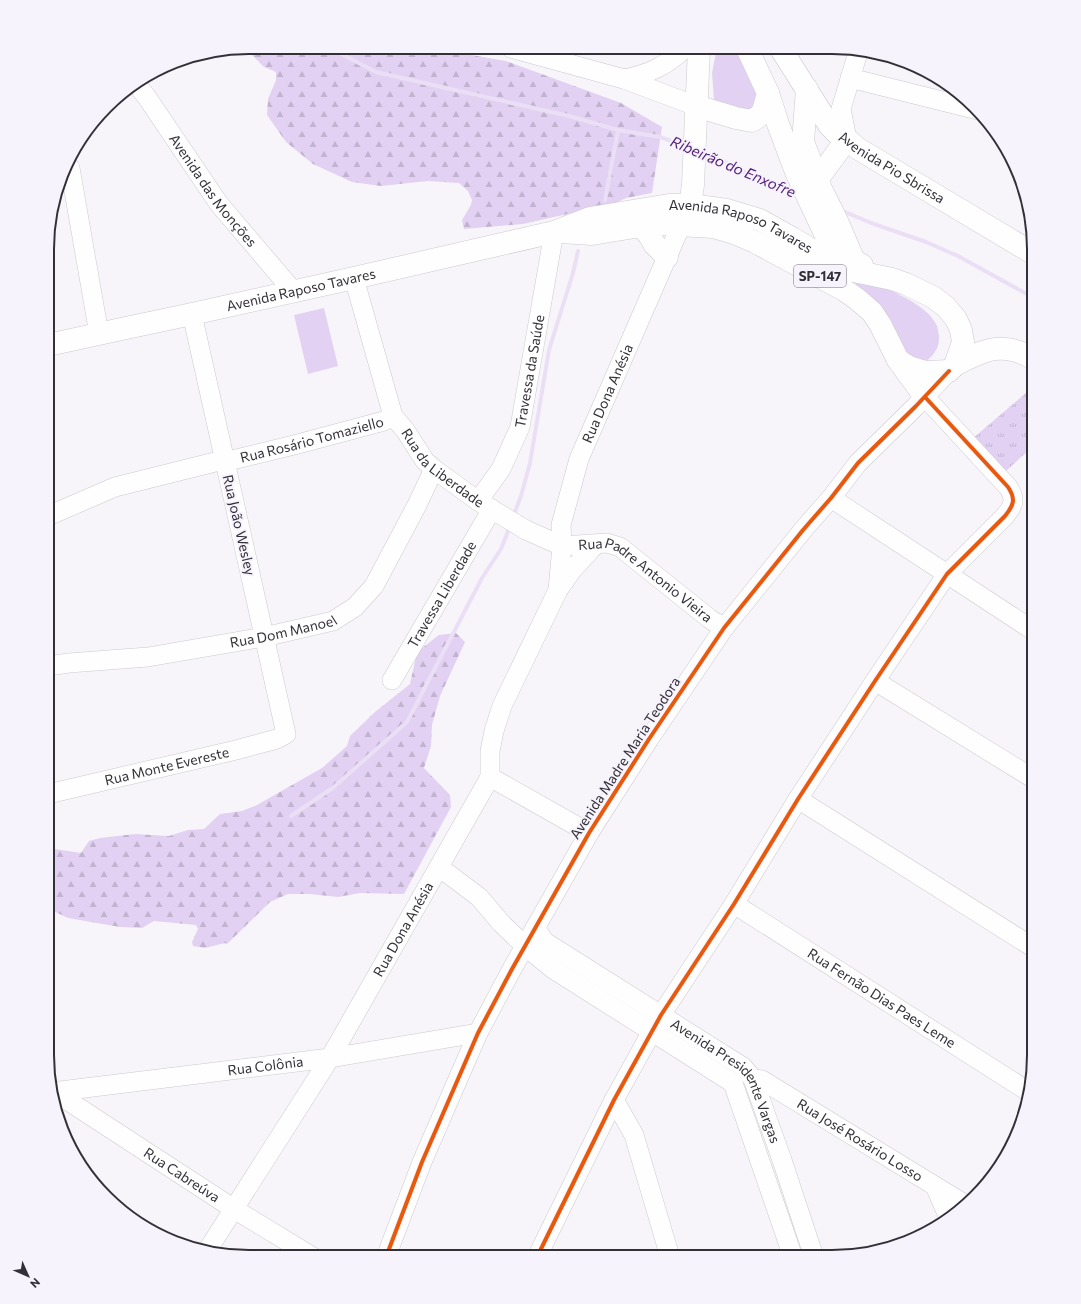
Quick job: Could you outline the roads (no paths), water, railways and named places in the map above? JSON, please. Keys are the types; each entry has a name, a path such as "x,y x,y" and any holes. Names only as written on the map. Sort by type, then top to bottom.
{"main road":[{"name":"Rua Dona Anésia","path":"681,225 690,205 694,168 699,54"},
{"path":"750,54 768,93 796,172 828,240 854,261 892,279"},
{"name":"Avenida Pio Sbrissa","path":"785,54 829,125 839,135 847,139 857,148 1027,250"},
{"path":"696,115 752,120 759,116 763,111 768,93"},
{"path":"812,97 803,142 819,184 854,261"},
{"path":"819,184 847,139"},
{"name":"Avenida Raposo Tavares","path":"54,345 294,292 554,232 590,218 669,205 690,205 727,210 760,220 835,264 849,270 892,279 933,297 946,307 956,319 961,330 963,342 961,352 952,368"},
{"name":"Avenida Raposo Tavares","path":"554,232 592,234 662,224 713,227 734,233 755,242 844,290 872,312 880,324 898,360 925,397"},
{"path":"641,226 655,245 667,257"},
{"path":"898,360 917,371 935,373 952,368 980,352 1007,348 1027,355"}],"street":[{"path":"533,54 624,79 696,115"},
{"path":"624,79 639,76 657,69 677,54"},
{"path":"847,139 841,109 857,56"},
{"path":"850,78 966,107"},
{"name":"Avenida das Monções","path":"139,88 219,204 294,292"},
{"path":"812,97 828,109 841,109"},
{"path":"70,171 99,334"},
{"name":"Rua Dona Anésia","path":"558,590 562,546 561,525 579,459 681,225"},
{"name":"Travessa da Saúde","path":"490,508 501,469 520,427 554,232"},
{"name":"Rua da Liberdade","path":"354,278 393,416 405,430 425,461 490,508 526,530 562,546"},
{"name":"Rua João Wesley","path":"192,314 286,734"},
{"name":"Avenida Madre Maria Teodora","path":"389,1250 422,1162 478,1033 524,946 589,833 649,739 724,628 803,530 831,498 858,463 925,397 952,368"},
{"path":"540,1250 614,1100 657,1023 734,904 798,799 874,680 947,574 1005,516 1011,508 1013,500 1012,493 1008,487 925,397"},
{"name":"Rua Rosário Tomaziello","path":"54,513 115,487 219,461 224,462 294,445 384,421 393,416"},
{"name":"Rua Dom Manoel","path":"54,665 148,657 291,632 333,621 355,607 374,586 418,505 434,468"},
{"path":"831,498 1027,625"},
{"name":"Travessa Liberdade","path":"392,680 490,508"},
{"name":"Rua Padre Antonio Vieira","path":"562,546 607,543 620,547 710,619 724,628"},
{"name":"Rua Dona Anésia","path":"210,1246 330,1058 490,777 490,751 494,731 502,706 558,590 573,569 595,545"},
{"path":"874,680 1027,775"},
{"name":"Rua Monte Evereste","path":"54,793 236,750 277,739 286,734"},
{"path":"490,777 589,833"},
{"path":"798,799 1027,944"},
{"name":"Avenida Presidente Vargas","path":"439,866 479,897 502,924 524,946 553,969 744,1067 753,1080 782,1160 812,1250"},
{"name":"Rua Fernão Dias Paes Leme","path":"734,904 1024,1089"},
{"name":"Avenida Presidente Vargas","path":"535,928 545,942 657,1023 733,1083 791,1250"},
{"name":"Rua Colônia","path":"58,1091 330,1058 478,1033"},
{"name":"Rua José Rosário Losso","path":"753,1080 762,1080 961,1202"},
{"name":"Rua Cabreúva","path":"59,1096 234,1209 301,1250"},
{"path":"614,1100 634,1135 668,1250"},
{"path":"935,1186 947,1213"}],"waterway":[{"name":"Ribeirão do Enxofre","path":"341,54 376,72 569,116 618,130 660,137 688,147"},
{"path":"605,200 618,130"},
{"name":"Ribeirão do Enxofre","path":"702,152 766,183 798,194"},
{"name":"Ribeirão do Enxofre","path":"840,210 874,224 926,242 958,256 1027,294"},
{"path":"513,517 521,496 530,463 549,350 573,273 578,251"},
{"path":"291,816 334,787 407,722 482,578 501,549 510,526"}]}
